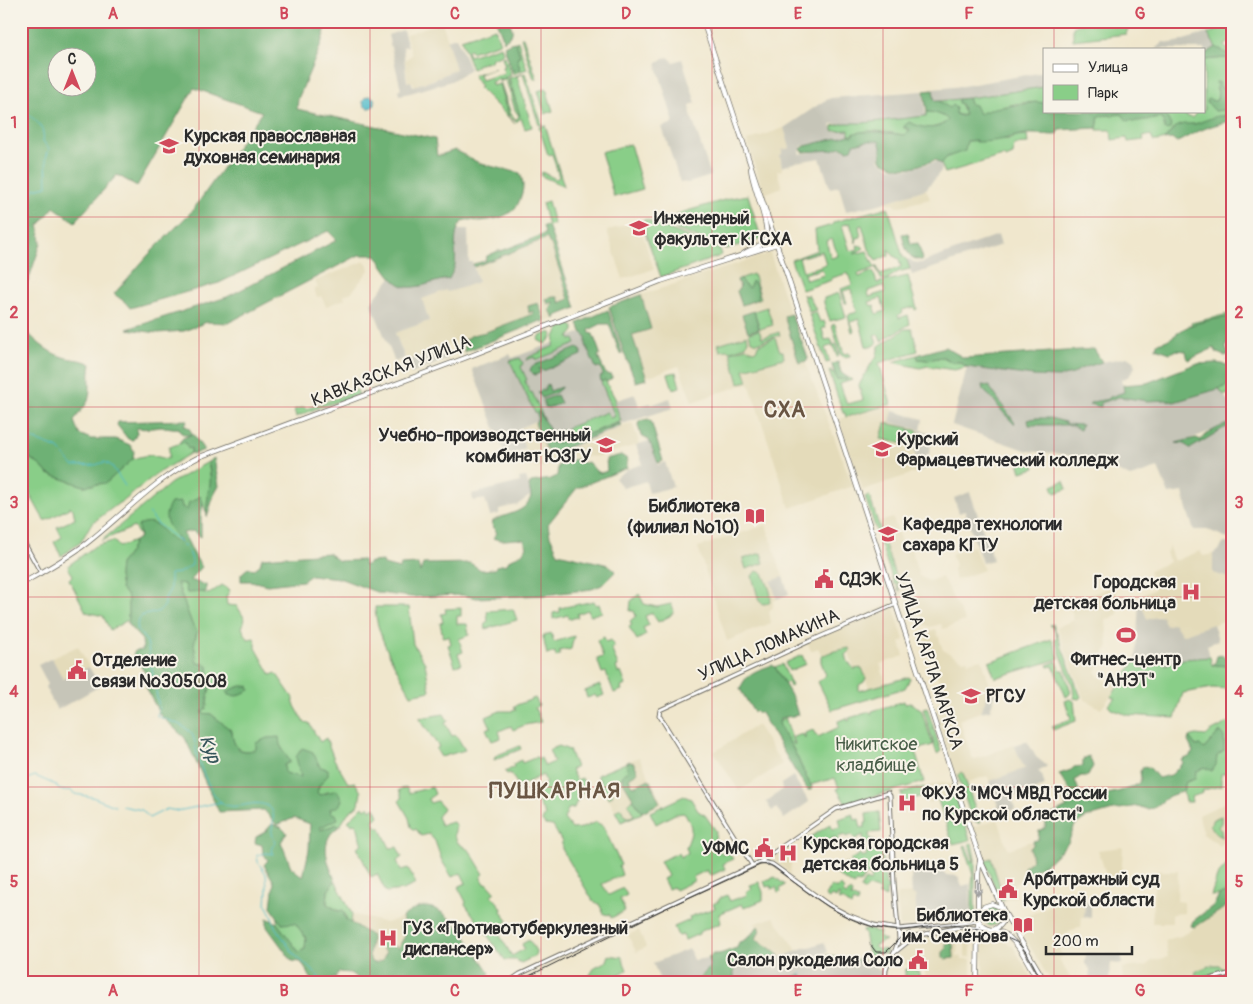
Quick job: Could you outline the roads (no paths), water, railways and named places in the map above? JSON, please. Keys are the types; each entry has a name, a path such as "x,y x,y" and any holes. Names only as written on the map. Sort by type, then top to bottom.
{"main road":[{"name":"УЛИЦА КАРЛА МАРКСА","path":"703,21 980,859 1003,911 1046,983"},
{"name":"УЛИЦА КАРЛА МАРКСА","path":"743,254 764,242 768,235 767,226 753,185 751,164"},
{"name":"КАВКАЗСКАЯ УЛИЦА","path":"21,584 55,566 85,544 160,480 199,457 456,362 653,284 777,244"},
{"path":"21,537 41,573"},
{"name":"УЛИЦА ЛОМАКИНА","path":"752,866 659,715 660,710 663,707 896,604"},
{"path":"508,983 520,974 760,862 836,808 886,794 890,796 898,942 886,969 885,983"},
{"path":"770,855 769,860 772,864"},
{"path":"977,983 978,875 980,859"},
{"path":"760,862 765,861 772,864 840,912 874,925 898,931 943,924 974,922 987,904 996,904 1003,911 1004,919 1002,924 982,936 978,947"},
{"path":"978,917 982,926 1004,934 1012,940 1039,983"},
{"path":"943,924 947,926 944,930"},
{"path":"898,931 904,936 915,936 961,927 992,930"},
{"path":"894,953 915,936"},
{"path":"1195,983 1232,973"},
{"path":"1226,983 1232,977"}],"water":[{"path":"367,96 371,96 375,102 371,108 367,108 363,104 363,100"}],"waterway":[{"name":"Кур","path":"21,109 40,126 43,141 49,149 46,158 47,186 34,189 30,200 21,209"},
{"path":"1227,360 1232,359"},
{"name":"Кур","path":"21,364 28,382 26,402 21,413"},
{"name":"Кур","path":"21,427 27,437 59,449 73,466 95,465 105,462 112,466 125,486"},
{"name":"Кур","path":"149,512 156,522 189,552 192,565 179,573 170,574 170,590 165,598 165,605 160,611 141,616 137,624 138,631 147,642 159,708 157,716 181,725 191,732 203,773 213,793 221,802 231,806 257,803 267,805 272,810 272,832 275,843 272,847 273,854 257,855 258,862 266,874 266,905 275,927 294,954 318,976 321,983"},
{"path":"21,781 35,776 56,785 58,789 63,791 70,790 75,794 92,797 115,806"},
{"path":"122,806 142,810 149,818 167,809 177,811 221,802"},
{"path":"793,983 802,973"}],"tram line":[{"path":"515,983 662,910 760,865 768,864 823,903 863,924 887,930 946,925 961,926 1014,941 1026,952 1043,983"},
{"path":"870,944 876,952 886,952 903,935 910,932"}],"place":[{"name":"Курская православная духовная семинария","path":"169,146"},
{"name":"Инженерный факультет КГСХА","path":"639,228"},
{"name":"Учебно-производственный комбинат ЮЗГУ","path":"606,445"},
{"name":"Курский Фармацевтический колледж","path":"882,449"},
{"name":"Библиотека (филиал №10)","path":"755,516"},
{"name":"Кафедра технологии сахара КГТУ","path":"888,534"},
{"name":"СДЭК","path":"824,579"},
{"name":"Городская детская больница","path":"1191,592"},
{"name":"Фитнес-центр \"АНЭТ\"","path":"1126,635"},
{"name":"Отделение связи №305008","path":"77,670"},
{"name":"РГСУ","path":"971,696"},
{"name":"ФКУЗ \"МСЧ МВД России по Курской области\"","path":"907,803"},
{"name":"УФМС","path":"764,848"},
{"name":"Курская городская детская больница 5","path":"788,853"},
{"name":"Арбитражный суд Курской области","path":"1008,889"},
{"name":"Библиотека им. Семёнова","path":"1023,925"},
{"name":"ГУЗ «Противотуберкулезный диспансер»","path":"388,938"},
{"name":"Салон рукоделия Соло","path":"918,960"}],"district":[{"name":"СХА","path":"785,410"},
{"name":"ПУШКАРНАЯ","path":"555,791"}],"park label":[{"name":"Никитское кладбище","path":"876,754"}]}
